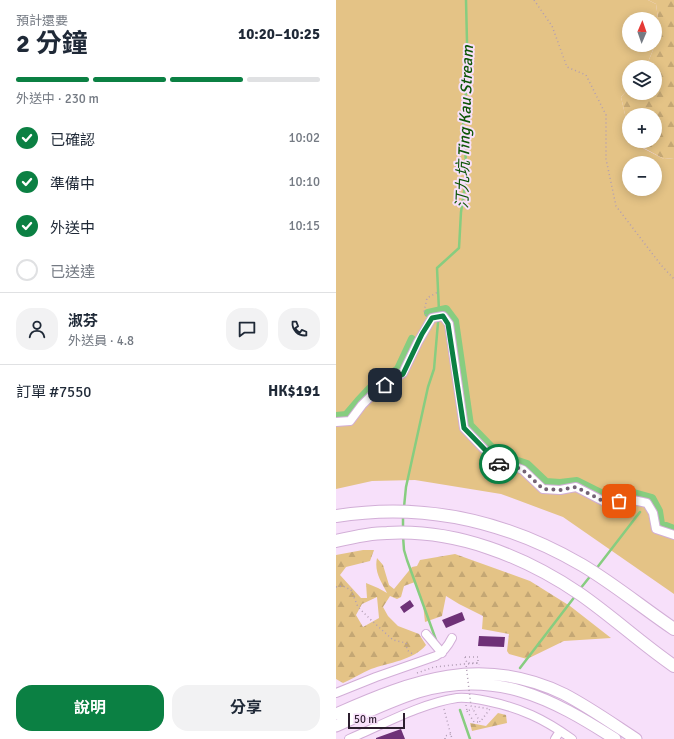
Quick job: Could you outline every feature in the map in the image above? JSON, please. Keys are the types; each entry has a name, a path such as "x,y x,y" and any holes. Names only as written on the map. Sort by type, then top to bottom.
{"highway":[{"path":"336,516 369,512 417,512 472,521 515,532 583,565 611,583 674,629"},
{"path":"336,541 366,535 404,532 445,537 488,548 512,557 539,570 581,595 674,666"}],"main road":[{"path":"336,714 378,695 417,682 453,675 497,675 541,685 563,694 585,706 636,739"},
{"path":"336,726 375,708 417,693 449,685 479,684 497,686 538,696 578,715 615,739"}],"street":[{"path":"336,422 350,422 362,405 376,391 403,374 431,321 443,316 448,324 464,428 501,467 511,465 523,470 543,489 560,490 576,487 605,502 633,500 647,504 652,513 656,529 674,536"},
{"path":"426,634 442,653"},
{"path":"337,692 442,653 452,638"},
{"path":"349,739 419,709 442,701 465,698 510,706 526,712 560,730 572,739"},
{"path":"555,739 560,730"}],"path":[{"path":"534,0 552,26 567,67 586,75 606,115 606,159 616,206 661,265 674,279"},
{"path":"431,321 424,312 427,298 438,292"},
{"path":"336,587 343,586 350,590 358,607 393,640 406,643 407,650 413,655 418,655 425,659"},
{"path":"479,668 479,664 466,663 465,657 478,657 478,663 465,664 471,706 490,709 480,722"},
{"path":"442,701 452,739"},
{"path":"473,710 480,722"},
{"path":"468,712 474,722 480,722"},
{"path":"445,739 445,736 451,734"}],"green space":[{"path":"336,0 648,0 656,4 657,12 622,12 622,52 652,52 649,60 622,60 621,97 624,108 622,108 622,148 643,148 658,156 622,156 622,196 662,196 662,158 674,158 674,594 563,517 501,494 415,480 372,481 336,489"},
{"path":"648,0 674,0 674,158 664,159 662,156 658,156 644,148 662,148 662,108 624,108 621,97 622,96 622,100 662,100 662,60 649,60 652,52 662,52 662,12 657,12 656,4"},
{"path":"363,550 374,550 370,561 346,567 340,575 361,598 367,598 366,583 387,593 377,572 377,558 383,565 389,585 394,589 412,567 417,566 420,560 455,554 530,581 570,606 611,638 564,641 527,659 509,654 507,651 509,634 482,629 483,616 446,596 442,616 425,622 423,604 415,582 404,586 401,597 397,599 390,596 383,607 388,616 398,626 419,634 426,645 408,658 371,669 343,683 336,679 336,555","holes":["377,597 379,618 363,627 356,615 362,604"]},
{"path":"498,713 506,715 507,723 472,731 470,723 486,726"}],"building":[{"path":"410,600 414,606 404,613 400,607"},
{"path":"462,612 465,620 446,628 442,620"},
{"path":"479,636 505,637 504,647 478,646"},
{"path":"401,729 405,739 376,739 376,738"}],"waterway":[{"name":"汀九坑 Ting Kau Stream","path":"404,507 406,487 428,387 434,369 439,311 437,268 459,248 461,212 467,173 463,126 466,92 466,0"},
{"path":"428,313 446,309 455,321 470,425 504,460 512,459 527,464 546,482 560,483 577,481 607,496 634,493 652,498 659,511 661,524 674,529"},
{"path":"336,416 346,415 372,386 398,369 412,339"},
{"path":"596,569 640,512"},
{"path":"403,514 403,529"},
{"path":"403,536 404,550 407,560 436,640"},
{"path":"580,589 592,574"},
{"path":"520,668 576,595"},
{"path":"460,710 470,739"}],"way so far":[{"path":"499,464 501,467 511,465 523,470 543,489 560,490 576,487 605,502 619,501"}],"route":[{"path":"385,385 403,374 426,326 432,318 443,316 448,324 464,428 499,464"}]}
